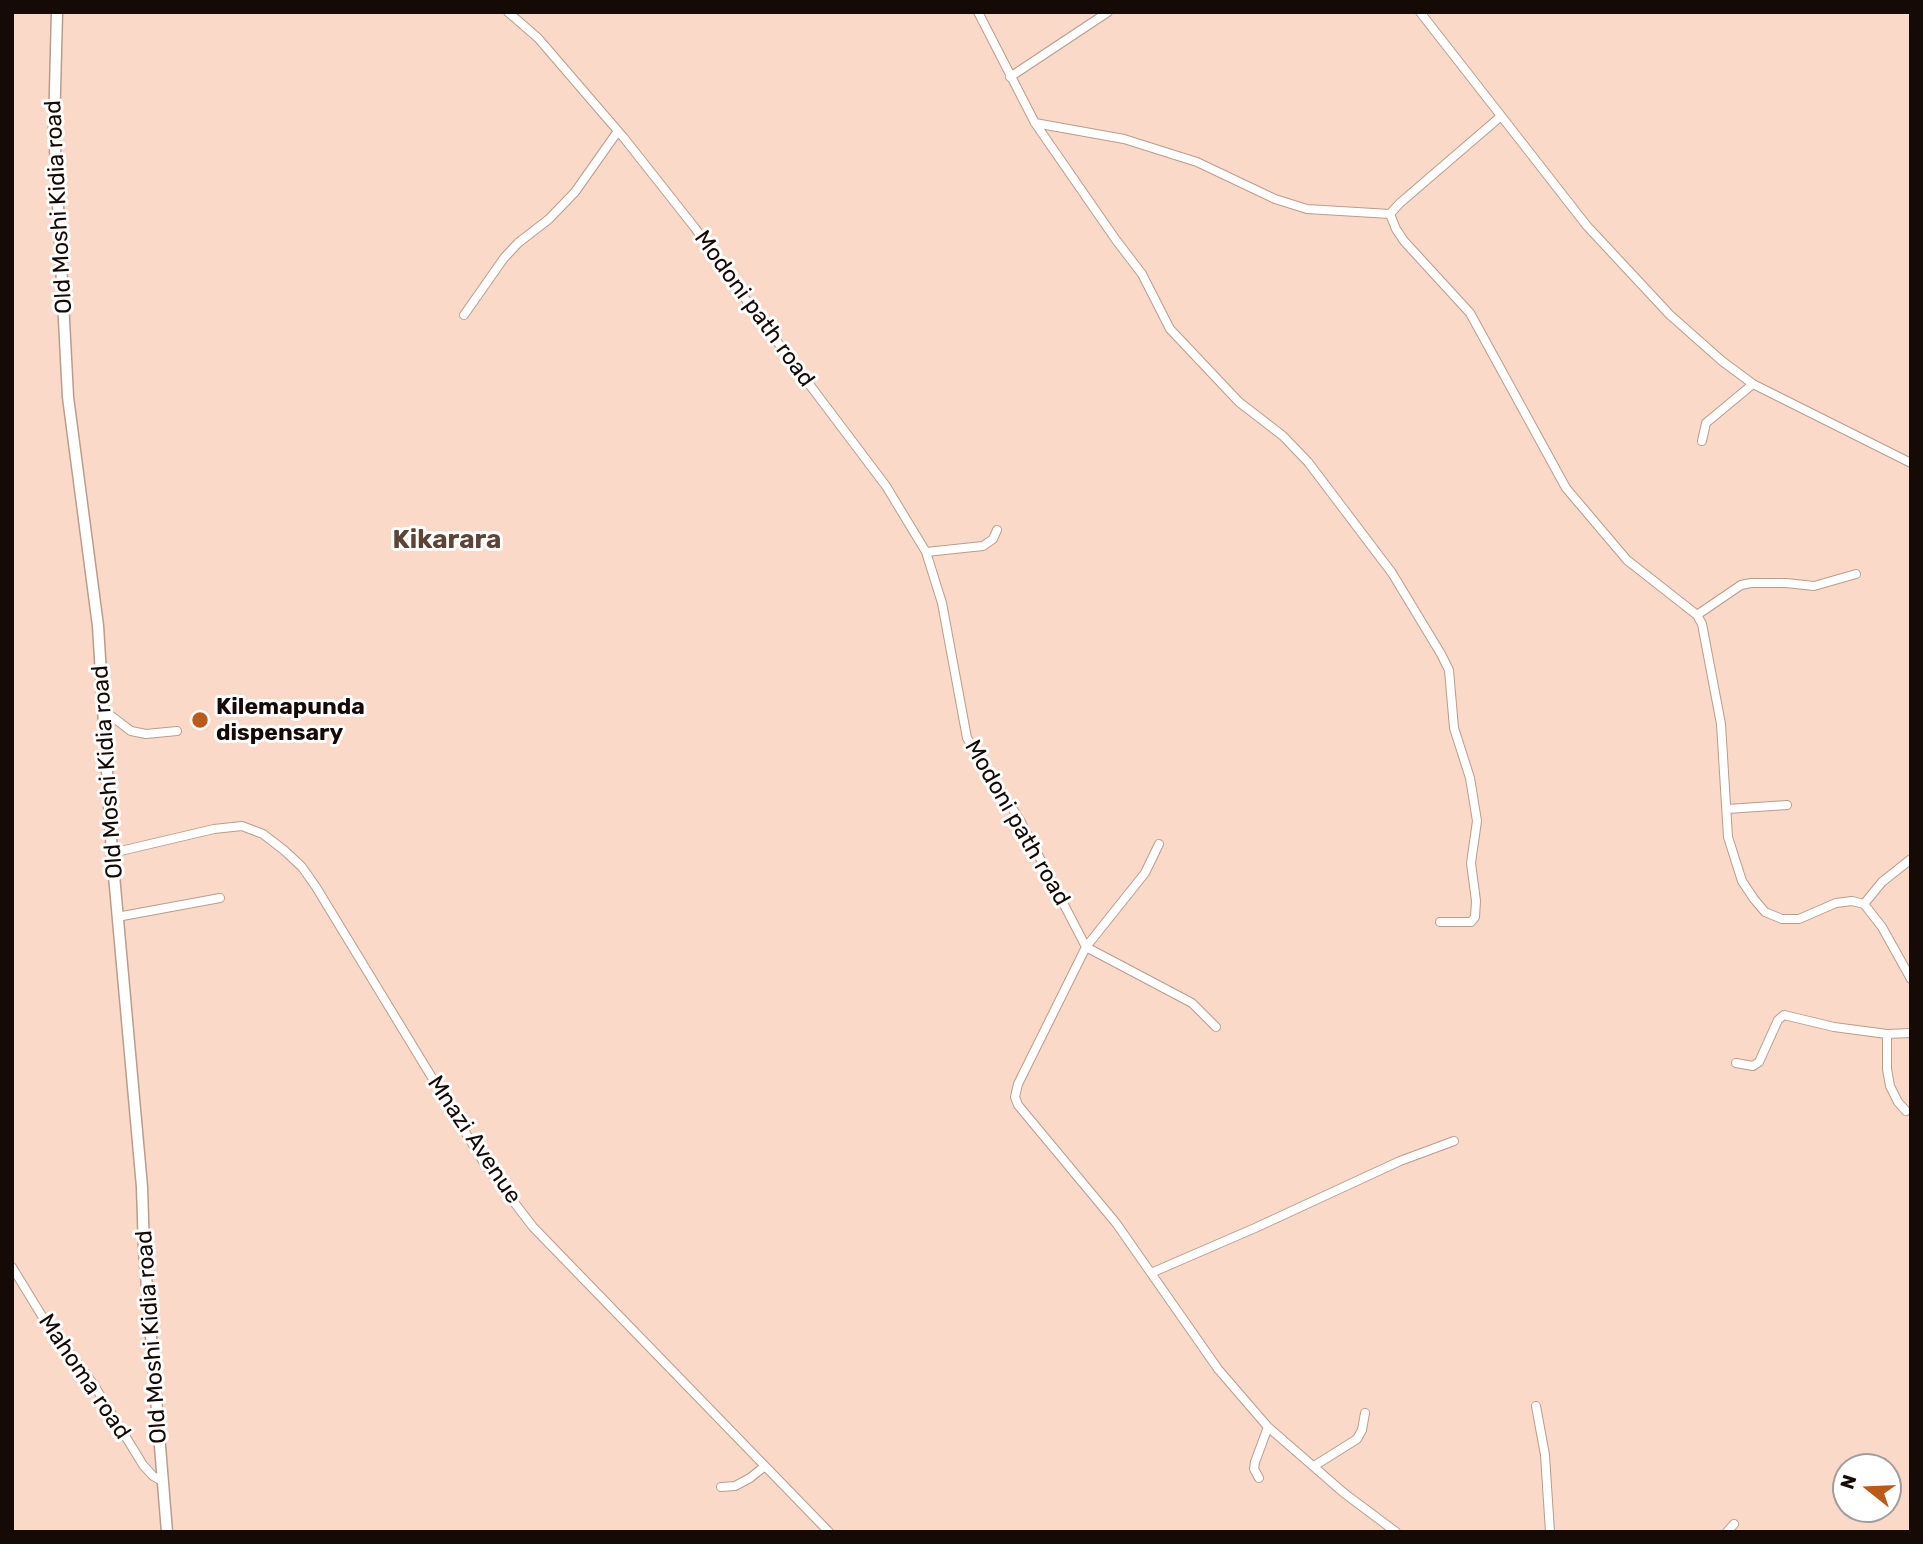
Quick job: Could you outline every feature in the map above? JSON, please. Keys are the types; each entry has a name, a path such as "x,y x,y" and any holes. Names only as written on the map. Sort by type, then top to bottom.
{"street":[{"name":"Old Moshi Kidia road","path":"57,12 54,130 68,397 99,626 112,853 142,1188 144,1251 167,1532"},
{"name":"Modoni path road","path":"508,12 538,38 618,131 695,228 886,486 926,552 942,603 967,738 1021,822 1086,947"},
{"path":"978,12 1035,123 1142,274 1170,329 1239,402 1283,436 1308,462 1392,573 1441,654 1449,670 1454,728 1470,778 1477,821 1471,863 1476,901 1475,918 1471,922 1440,922"},
{"path":"1010,77 1108,12"},
{"path":"1420,12 1587,226 1670,315 1721,362 1753,384 1911,463"},
{"path":"1390,215 1400,202 1500,117"},
{"path":"1035,123 1136,142 1197,162 1275,199 1307,209 1390,215"},
{"path":"464,316 511,251 549,219 575,192 618,131"},
{"path":"1390,215 1404,241 1470,313 1566,488 1627,560 1697,615 1702,624 1721,724 1728,837 1742,881 1754,899 1765,912 1782,919 1799,919 1836,902 1852,901 1864,904 1882,927 1911,979"},
{"path":"1702,441 1706,423 1753,384"},
{"path":"926,552 983,546 993,539 997,530"},
{"path":"1697,615 1741,585 1786,583 1814,586 1856,574"},
{"path":"102,709 131,730 146,734 177,731"},
{"path":"1727,809 1787,805"},
{"name":"Mnazi Avenue","path":"112,853 214,829 242,826 263,834 302,867 484,1163 533,1227 830,1532"},
{"path":"1159,844 1145,873 1086,947 1018,1084 1015,1097 1018,1105 1116,1223 1218,1369 1268,1427 1344,1493 1396,1532"},
{"path":"1864,904 1882,882 1911,859"},
{"path":"117,917 220,898"},
{"path":"1086,947 1192,1003 1216,1027"},
{"path":"1736,1063 1753,1066 1759,1062 1778,1020 1784,1015 1834,1027 1887,1034 1911,1033"},
{"path":"1887,1034 1890,1086 1906,1111"},
{"path":"1152,1273 1388,1166 1454,1141"},
{"name":"Mahoma road","path":"12,1267 43,1316 94,1385 143,1465 162,1482"},
{"path":"1536,1406 1545,1455 1550,1532"},
{"path":"1314,1466 1357,1439 1362,1430 1365,1413"},
{"path":"1259,1478 1254,1469 1255,1462 1268,1427"},
{"path":"720,1487 735,1486 765,1466"},
{"path":"1727,1532 1734,1524"}],"place":[{"name":"Kilemapunda dispensary","path":"200,720"}],"district":[{"name":"Kikarara","path":"447,540"}]}
